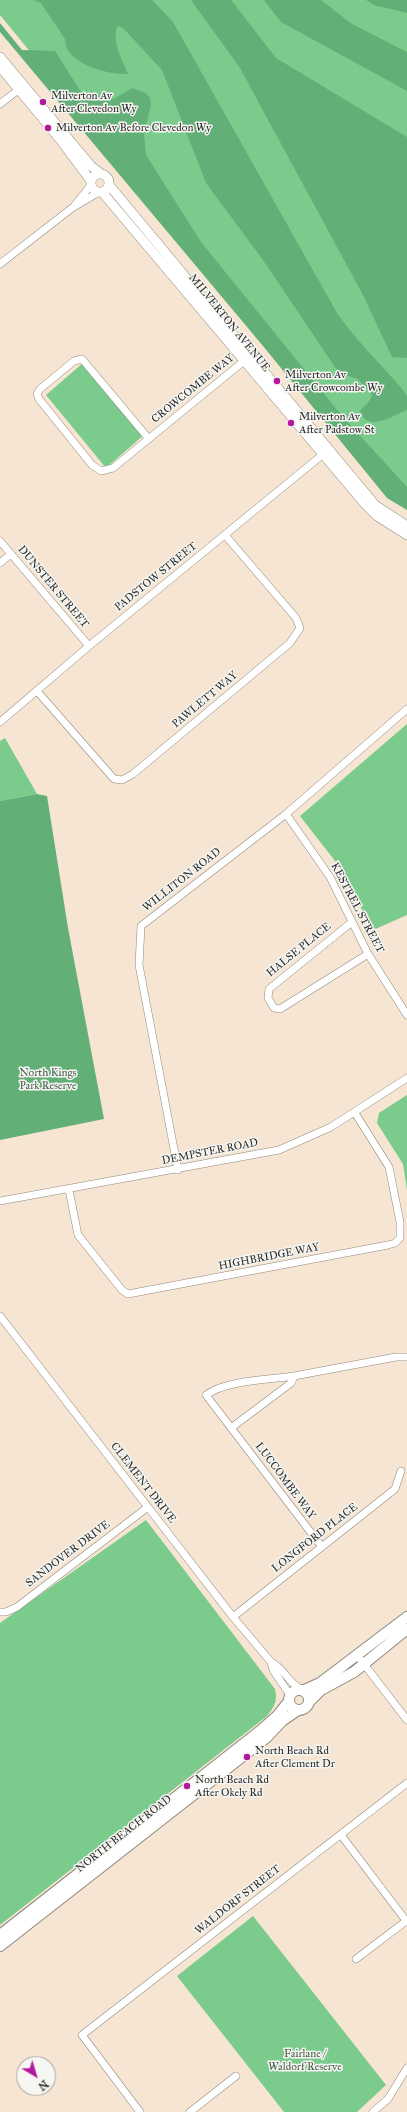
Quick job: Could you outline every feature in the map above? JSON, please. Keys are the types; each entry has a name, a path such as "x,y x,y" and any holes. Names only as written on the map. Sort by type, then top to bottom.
{"main road":[{"path":"407,1616 320,1683 302,1690 294,1691 290,1698 292,1707 298,1710 304,1709 321,1690 339,1682 407,1629"},
{"path":"302,1690 308,1695 309,1702"},
{"name":"NORTH BEACH ROAD","path":"0,1935 260,1731 277,1716 290,1698"},
{"name":"NORTH BEACH ROAD","path":"0,1946 252,1749 267,1737 282,1721 298,1710"}],"street":[{"path":"0,57 76,159 91,183 100,192"},
{"path":"0,67 21,87 91,166 100,174 106,176 109,185 72,208 0,264"},
{"path":"0,104 21,87"},
{"path":"72,208 96,175 100,174"},
{"name":"MILVERTON AVENUE","path":"109,185 247,358 325,452 370,510 407,535"},
{"name":"MILVERTON AVENUE","path":"100,192 247,358"},
{"name":"CROWCOMBE WAY","path":"149,439 82,359 74,361 40,389 38,394 39,399 92,465 101,471 113,468 149,439 247,358"},
{"name":"MILVERTON AVENUE","path":"325,452 375,504 407,526"},
{"name":"PADSTOW STREET","path":"0,722 89,646 325,452"},
{"name":"PAWLETT WAY","path":"37,691 114,779 122,780 133,774 205,715 290,643 300,628 296,618 225,535"},
{"name":"DUNSTER STREET","path":"0,541 89,646"},
{"path":"0,563 11,554"},
{"name":"WILLITON ROAD","path":"178,1170 140,965 141,926 286,814 407,709"},
{"name":"KESTREL STREET","path":"286,814 330,877 368,954 407,1015"},
{"name":"HALSE PLACE","path":"352,922 269,989 268,998 274,1008 280,1009 368,954"},
{"name":"DEMPSTER ROAD","path":"0,1201 69,1190 280,1150 303,1141 355,1113 407,1078"},
{"name":"HIGHBRIDGE WAY","path":"69,1190 78,1235 122,1290 128,1294 388,1245 395,1243 400,1238 400,1230 389,1168 355,1113"},
{"name":"CLEMENT DRIVE","path":"0,1316 233,1616 271,1662 273,1670 290,1698"},
{"name":"LUCCOMBE WAY","path":"322,1547 206,1395 212,1390 226,1386 294,1376 396,1357 407,1357"},
{"path":"231,1428 291,1383 294,1376"},
{"name":"LONGFORD PLACE","path":"233,1616 395,1489 401,1470"},
{"name":"SANDOVER DRIVE","path":"0,1612 6,1612 17,1607 148,1507"},
{"path":"357,1655 407,1720"},
{"name":"CLEMENT DRIVE","path":"271,1662 278,1665 292,1683 302,1690"},
{"name":"WALDORF STREET","path":"140,2112 82,2035 407,1783"},
{"path":"341,1835 406,1922 356,1959"},
{"path":"373,2112 388,2099 407,2068"},
{"path":"190,2112 236,2076"}],"green space":[{"path":"0,0 407,0 407,500 173,226 0,15"},
{"path":"33,0 152,0 173,22 337,313 360,343 403,390 407,396 407,410 380,421 368,421 363,418 360,411 370,400 372,394 358,379 339,373 263,260 206,183 162,70 123,28 118,26 115,37 116,43 128,74 99,70 79,61 67,48 65,39 41,3"},
{"path":"191,0 231,0 276,58 407,137 407,358 392,357 363,295 240,68"},
{"path":"264,0 321,0 352,24 407,52 407,91 281,22"},
{"path":"366,0 407,0 407,13 374,5"},
{"path":"0,23 22,50 55,51 81,92 114,99 132,88 146,93 150,98 151,105 144,134 146,155 201,242 342,416 407,487 407,510 387,498 263,346 0,32"},
{"path":"83,363 145,434 106,468 46,395"},
{"path":"407,724 407,915 373,930 339,866 300,816"},
{"path":"5,738 37,794 0,801 0,741"},
{"name":"North Kings Park Reserve","path":"37,794 47,796 68,928 104,1119 0,1140 0,801"},
{"path":"407,1095 407,1190 403,1164 377,1123 379,1113"},
{"path":"146,1520 275,1689 275,1704 267,1716 0,1925 0,1623"},
{"name":"Fairlane / Waldorf Reserve","path":"253,1916 386,2085 357,2112 284,2112 177,1976"}],"place":[{"name":"Milverton Av After Clevedon Wy","path":"43,102"},
{"name":"Milverton Av Before Clevedon Wy","path":"48,128"},
{"name":"Milverton Av After Crowcombe Wy","path":"277,381"},
{"name":"Milverton Av After Padstow St","path":"291,423"},
{"name":"North Beach Rd After Clement Dr","path":"247,1757"},
{"name":"North Beach Rd After Okely Rd","path":"187,1786"}]}
